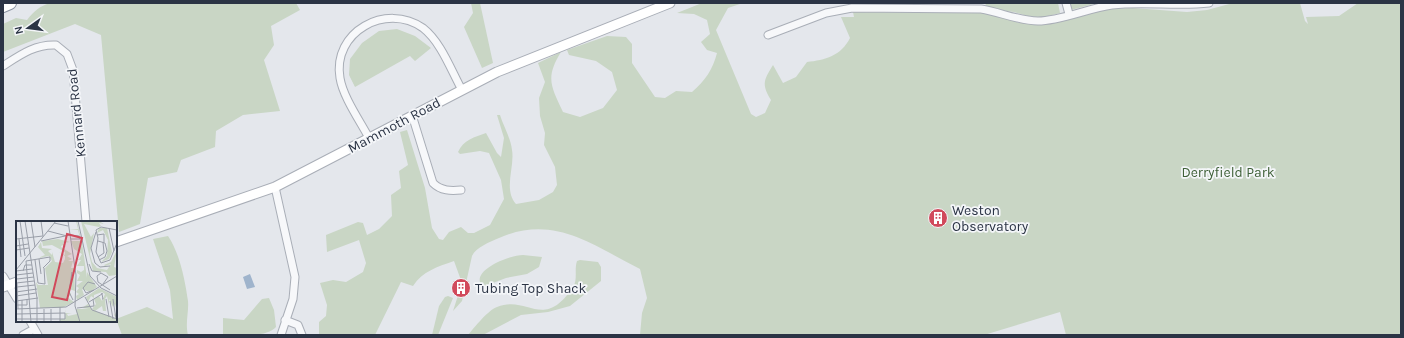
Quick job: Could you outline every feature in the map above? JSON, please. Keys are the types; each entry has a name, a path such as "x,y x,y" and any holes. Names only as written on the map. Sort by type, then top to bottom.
{"highway":[{"path":"3,6 10,3"}],"main road":[{"name":"Mammoth Road","path":"117,242 275,187 462,90 555,48 670,3"}],"street":[{"path":"1066,3 1069,14"},
{"path":"768,34 826,13 852,8 996,11 1036,21 1126,4 1180,6 1209,3"},
{"path":"369,138 342,87 339,70 345,45 355,32 368,23 379,19 394,18 410,22 423,29 436,43 462,90"},
{"name":"Kennard Road","path":"3,66 24,52 41,46 56,45 67,54 73,70 86,221"},
{"path":"412,115 433,183 437,188 443,190 461,190"},
{"path":"275,187 295,277 293,299 281,335"},
{"path":"3,276 10,285 16,297"},
{"path":"285,320 298,325 302,335"},
{"path":"23,335 36,332 31,322"}],"green space":[{"path":"50,3 296,3 300,10 271,26 274,45 264,60 280,111 243,115 216,131 215,147 181,160 177,172 148,178 140,224 119,232 101,35 75,24 3,52 3,24 16,18 27,20 37,9"},
{"path":"471,3 480,3 493,63 482,68 464,27 473,13"},
{"name":"Derryfield Park","path":"702,3 743,3 728,8 716,30 751,114 756,117 765,113 771,100 766,90 765,82 773,65 783,83 796,77 807,62 820,60 837,53 850,38 841,17 854,17 853,12 984,13 1002,16 1019,23 1040,22 1106,9 1133,8 1187,12 1207,10 1233,3 1300,3 1305,21 1308,24 1306,17 1339,16 1358,3 1401,3 1401,335 1066,335 1060,312 984,335 640,335 642,313 647,298 640,269 589,242 555,231 537,229 519,231 499,238 477,250 472,256 462,301 453,311 462,283 454,261 426,273 413,286 401,282 375,335 319,335 319,322 326,316 327,305 320,283 333,280 346,282 363,272 366,263 359,240 327,252 326,235 358,222 363,223 367,235 379,229 392,216 391,195 401,188 399,171 408,165 400,132 407,130 425,188 432,228 439,239 443,240 449,232 461,227 468,233 474,233 490,225 504,199 501,180 489,153 480,151 460,154 458,152 466,142 486,133 497,153 501,157 504,138 497,115 500,115 511,146 512,157 510,192 516,204 539,200 553,192 557,185 555,167 544,145 545,133 540,116 539,98 545,82 538,63 561,52 551,76 555,95 563,112 580,117 603,108 617,90 612,72 596,61 569,55 567,50 607,36 626,37 632,44 632,63 655,97 665,98 676,91 692,92 701,84 708,74 717,53 707,50 701,42 710,34 707,20 694,14 677,13"},
{"path":"986,3 1058,3 1060,13 1037,19 1014,12 985,8"},
{"path":"1070,3 1097,3 1071,10"},
{"path":"397,29 415,36 431,48 415,61 410,56 355,87 349,75 350,59 362,43 379,31"},
{"path":"168,236 179,259 188,301 188,335 122,335 117,322 117,319 147,307 173,319 170,290 153,239"},
{"path":"523,255 542,257 539,267 527,274 506,278 485,286 481,285 480,279 487,268 510,257"},
{"path":"577,261 598,262 601,267 601,281 570,306 548,312 521,315 483,335 468,335 485,315 497,307 508,304 544,310 553,307 562,300 573,287"},
{"path":"448,296 453,298 438,335 432,335 439,306 445,297"},
{"path":"269,298 274,310 276,327 266,333 223,335 223,318 244,320 262,299"}],"water":[{"path":"250,274 255,287 247,289 243,277"}],"place":[{"name":"Weston Observatory","path":"938,218"},
{"name":"Tubing Top Shack","path":"461,288"}]}
